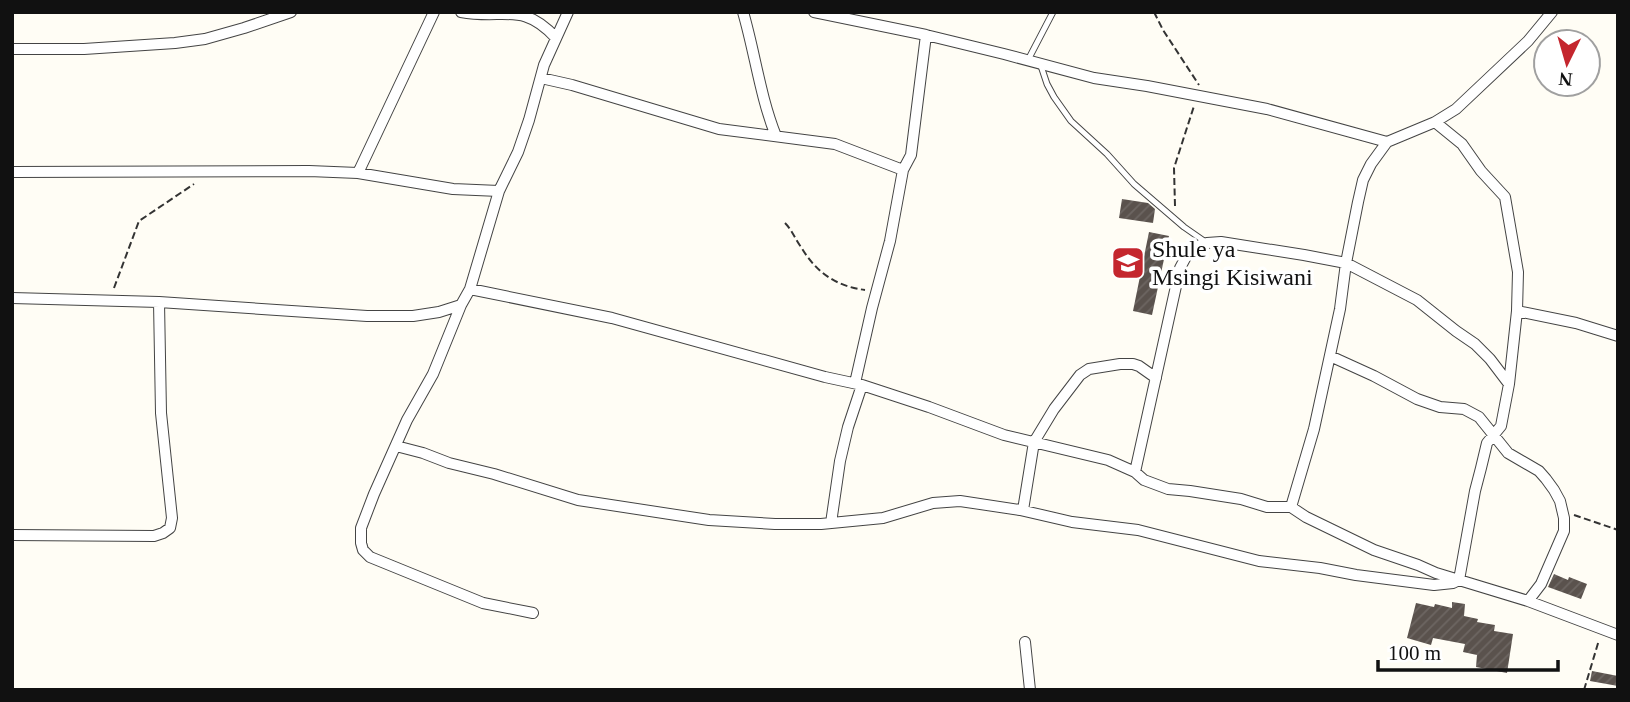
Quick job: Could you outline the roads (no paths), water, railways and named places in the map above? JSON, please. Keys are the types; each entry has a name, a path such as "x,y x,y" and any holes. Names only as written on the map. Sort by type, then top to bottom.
{"street":[{"path":"12,49 84,49 175,43 205,39 291,12"},
{"path":"358,173 434,12"},
{"path":"461,12 527,16 545,26 556,38"},
{"path":"533,613 483,603 370,557 363,550 361,528 407,420 433,374 470,289 499,191 521,142 544,65 568,12"},
{"path":"743,12 766,111 776,136"},
{"path":"814,12 926,35 1094,78 1267,109 1387,142"},
{"path":"1291,507 1314,429 1340,309 1346,263 1363,180 1371,164 1387,142 1435,122 1456,109 1528,41 1552,12"},
{"path":"831,523 840,461 859,384 876,292 890,241 903,170 911,155 915,137 926,35"},
{"path":"541,78 719,129 835,144 903,170"},
{"path":"1435,122 1462,144 1481,171 1506,197 1518,272 1517,311 1509,384 1501,426 1487,443 1475,491 1459,580"},
{"path":"12,172 309,171 358,173 453,189 499,191"},
{"path":"1135,472 1180,268 1187,255 1207,243 1221,242 1346,263 1417,300 1475,344 1509,384"},
{"path":"470,289 612,318 859,384 1003,435 1108,460 1135,472 1144,480 1168,489 1241,499 1267,507 1291,507 1374,550 1436,573 1528,601 1618,635"},
{"path":"12,298 159,302 367,316 412,316 461,305"},
{"path":"12,535 154,536 170,528 172,518 161,413 159,302"},
{"path":"1517,311 1576,323 1618,336"},
{"path":"1330,356 1417,399 1440,407 1464,410 1479,417 1508,453 1539,471 1560,501 1564,531 1541,584 1528,601"},
{"path":"1023,510 1034,442 1054,409 1080,375 1089,369 1133,364 1156,378"},
{"path":"396,446 578,500 709,520 775,524 831,523 884,518 933,503 960,502 1023,510 1072,522 1138,530 1259,561 1434,584 1459,580"},
{"path":"1025,642 1030,690"}],"lane":[{"path":"1028,60 1053,12"},
{"path":"1040,63 1047,84 1071,121 1117,164 1134,184 1207,243"}],"place":[{"name":"Shule ya Msingi Kisiwani","path":"1128,263"}]}
